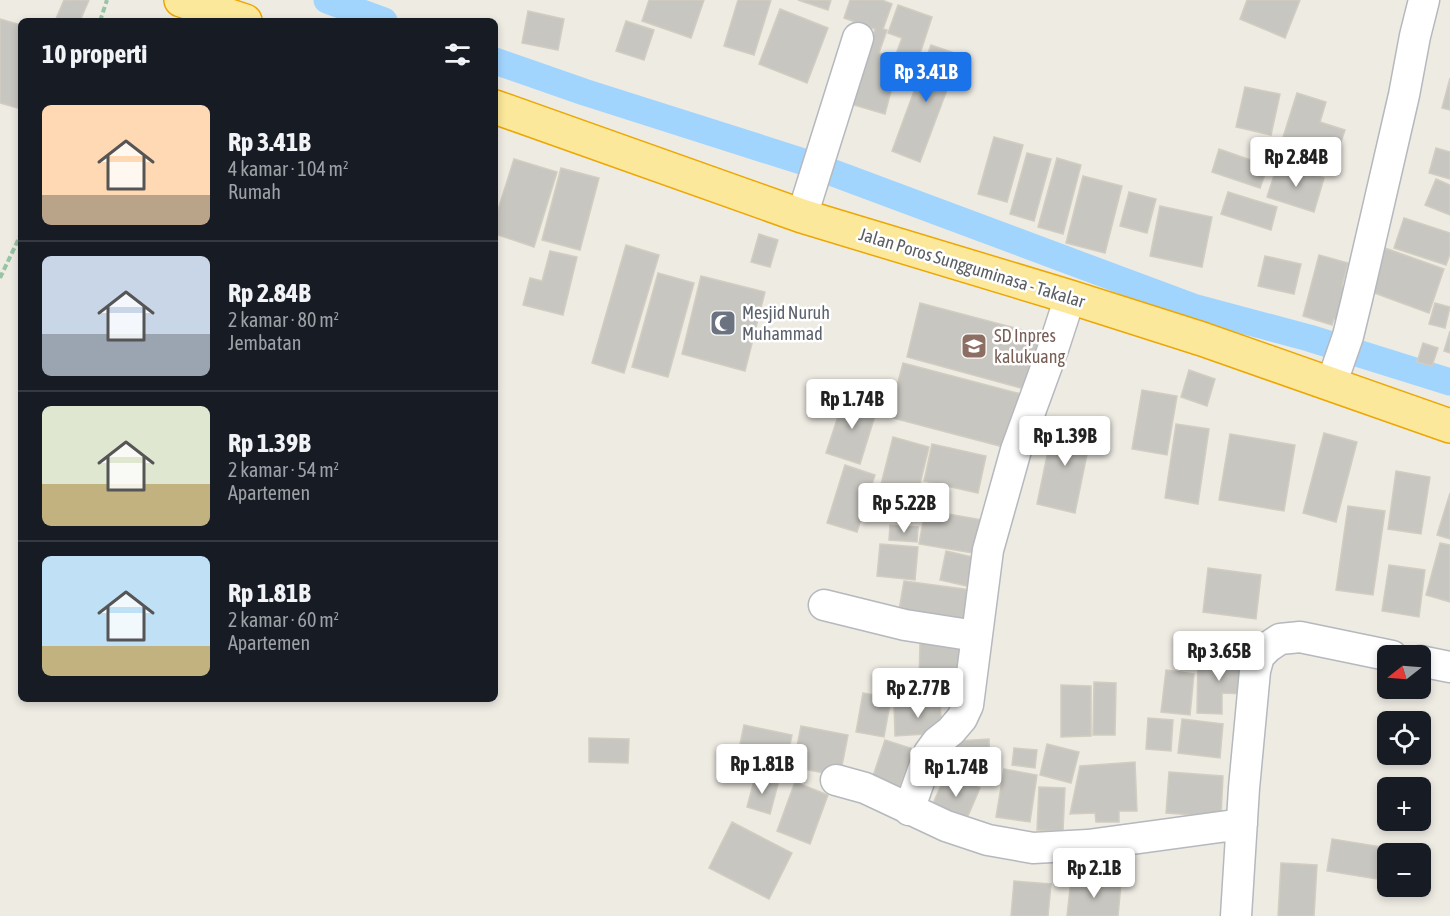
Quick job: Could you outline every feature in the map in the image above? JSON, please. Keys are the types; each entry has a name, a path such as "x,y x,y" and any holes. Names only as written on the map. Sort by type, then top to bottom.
{"highway":[{"path":"181,0 236,18"},
{"name":"Jalan Poros Sungguminasa - Takalar","path":"498,108 802,216 1202,339 1450,426"}],"street":[{"path":"1331,385 1345,345 1424,0"},
{"path":"802,216 858,38"},
{"path":"909,810 929,753 962,718 968,705 990,540 1016,450 1070,297"},
{"path":"824,605 905,625 976,636"},
{"path":"1236,916 1244,788 1255,671 1259,656 1280,639 1300,637 1377,653"},
{"path":"1431,663 1450,667"},
{"path":"836,780 865,788 946,826 988,840 1033,849 1088,845 1242,824"}],"path":[{"path":"101,18 107,0"},
{"path":"0,278 18,240"}],"building":[{"path":"64,0 89,0 81,18 56,18"},
{"path":"649,0 704,0 691,38 642,21"},
{"path":"738,0 771,0 754,55 724,46"},
{"path":"798,0 831,0 828,10"},
{"path":"850,0 882,0 892,4 883,29 887,30 879,53 895,57 902,38 888,33 898,5 932,17 915,69 898,64 885,114 844,102 869,50 875,29 844,18"},
{"path":"1247,0 1300,0 1285,38 1240,19"},
{"path":"780,9 828,28 807,83 759,64"},
{"path":"528,11 564,19 558,50 522,43"},
{"path":"0,19 18,24 18,108 0,103"},
{"path":"626,21 654,30 644,60 616,51"},
{"path":"931,45 960,55 920,162 892,151"},
{"path":"1450,78 1450,110 1442,108"},
{"path":"1245,87 1280,94 1271,135 1236,127"},
{"path":"1297,93 1326,102 1320,122 1345,130 1330,175 1288,161 1290,156 1278,153"},
{"path":"994,137 1023,145 1007,202 978,194"},
{"path":"1436,148 1450,152 1450,179 1429,173"},
{"path":"1219,149 1268,166 1260,188 1212,172"},
{"path":"1027,153 1051,159 1034,221 1010,214"},
{"path":"1057,158 1081,165 1063,234 1038,227"},
{"path":"514,159 557,172 534,247 498,235 498,210"},
{"path":"1278,163 1324,178 1314,212 1267,197"},
{"path":"561,168 599,178 580,250 542,240"},
{"path":"1083,176 1122,186 1105,253 1066,243"},
{"path":"1436,179 1450,185 1450,215 1425,205"},
{"path":"1129,192 1156,199 1147,233 1120,226"},
{"path":"1228,192 1277,207 1271,230 1221,214"},
{"path":"1160,206 1212,217 1202,267 1150,256"},
{"path":"1404,218 1450,233 1450,254 1446,265 1394,248"},
{"path":"759,234 778,240 770,267 751,262"},
{"path":"626,245 659,255 624,373 592,363"},
{"path":"1385,248 1444,269 1429,313 1369,291"},
{"path":"550,251 577,257 563,315 523,305 530,278 542,281"},
{"path":"1319,255 1348,263 1342,286 1351,289 1342,321 1334,319 1332,325 1303,316"},
{"path":"1265,256 1301,264 1294,294 1258,286"},
{"path":"658,273 694,283 668,377 632,367"},
{"name":"Mesjid Nuruh Muhammad","path":"701,276 765,292 745,371 682,354"},
{"name":"SD Inpres kalukuang","path":"920,303 1042,335 1028,390 907,357"},
{"path":"1435,303 1450,307 1445,328 1429,324"},
{"path":"1450,331 1450,353 1444,351"},
{"path":"1423,343 1438,348 1432,366 1417,362"},
{"name":"SD Inpres kalukuang","path":"903,363 1025,395 1011,449 889,417"},
{"path":"1189,370 1215,379 1207,406 1181,397"},
{"path":"1142,390 1177,396 1167,455 1132,449"},
{"path":"845,395 878,406 860,464 826,453"},
{"path":"1054,422 1092,430 1075,513 1037,504"},
{"path":"1176,424 1209,429 1198,504 1165,498"},
{"path":"1324,433 1357,442 1336,522 1303,513"},
{"path":"1230,434 1295,445 1284,511 1219,500"},
{"path":"893,437 929,447 912,517 875,508"},
{"path":"932,444 986,456 978,493 924,481"},
{"path":"845,465 875,475 857,532 827,523"},
{"path":"1396,471 1430,477 1421,534 1388,529"},
{"path":"925,486 947,492 942,509 921,503"},
{"path":"1450,493 1450,539 1437,535"},
{"path":"1348,506 1385,511 1373,595 1336,590"},
{"path":"925,510 983,520 978,554 919,544"},
{"path":"890,525 918,527 917,542 889,540"},
{"path":"1440,543 1450,545 1450,602 1426,595"},
{"path":"880,544 918,547 915,580 877,576"},
{"path":"946,551 973,557 967,586 940,580"},
{"path":"1389,565 1425,570 1419,617 1382,611"},
{"path":"1208,568 1261,575 1256,619 1203,612"},
{"path":"904,581 971,590 966,626 898,616"},
{"path":"920,643 967,645 965,683 919,680"},
{"path":"1198,657 1245,659 1245,694 1222,693 1222,714 1197,713"},
{"path":"1166,670 1194,674 1190,715 1161,712"},
{"path":"1094,682 1116,683 1115,735 1093,735"},
{"path":"1061,685 1091,686 1091,736 1061,737"},
{"path":"863,693 891,698 884,737 856,732"},
{"path":"940,701 942,733 895,736 894,704"},
{"path":"1148,718 1173,720 1171,751 1146,749"},
{"path":"1182,719 1223,724 1220,758 1178,753"},
{"path":"744,725 792,735 785,769 737,759"},
{"path":"801,726 848,735 840,776 793,767"},
{"path":"589,738 629,739 628,763 589,762"},
{"path":"989,739 990,763 944,767 941,742"},
{"path":"885,740 913,749 898,792 871,782"},
{"path":"1047,744 1079,752 1071,783 1040,775"},
{"path":"1014,748 1037,750 1035,768 1012,765"},
{"path":"1135,762 1137,811 1119,811 1119,822 1096,822 1095,813 1070,814 1080,766"},
{"path":"1004,769 1037,775 1030,822 996,817"},
{"path":"1169,772 1223,776 1221,817 1166,813"},
{"path":"946,774 980,788 965,823 931,808"},
{"path":"755,777 778,784 770,814 747,807"},
{"path":"795,782 828,795 810,844 777,831"},
{"path":"1039,787 1065,788 1063,831 1037,830"},
{"path":"732,822 792,853 769,899 709,868"},
{"path":"1332,839 1377,846 1377,879 1327,871"},
{"path":"1281,863 1317,865 1314,916 1278,916"},
{"path":"1071,879 1121,884 1118,916 1067,916"},
{"path":"1014,881 1051,884 1048,916 1011,916"}],"waterway":[{"path":"327,0 376,18"},
{"path":"498,62 804,162 1193,307 1309,338 1450,382"}],"place":[{"name":"Mesjid Nuruh Muhammad","path":"723,323"},
{"name":"SD Inpres kalukuang","path":"974,346"}]}
